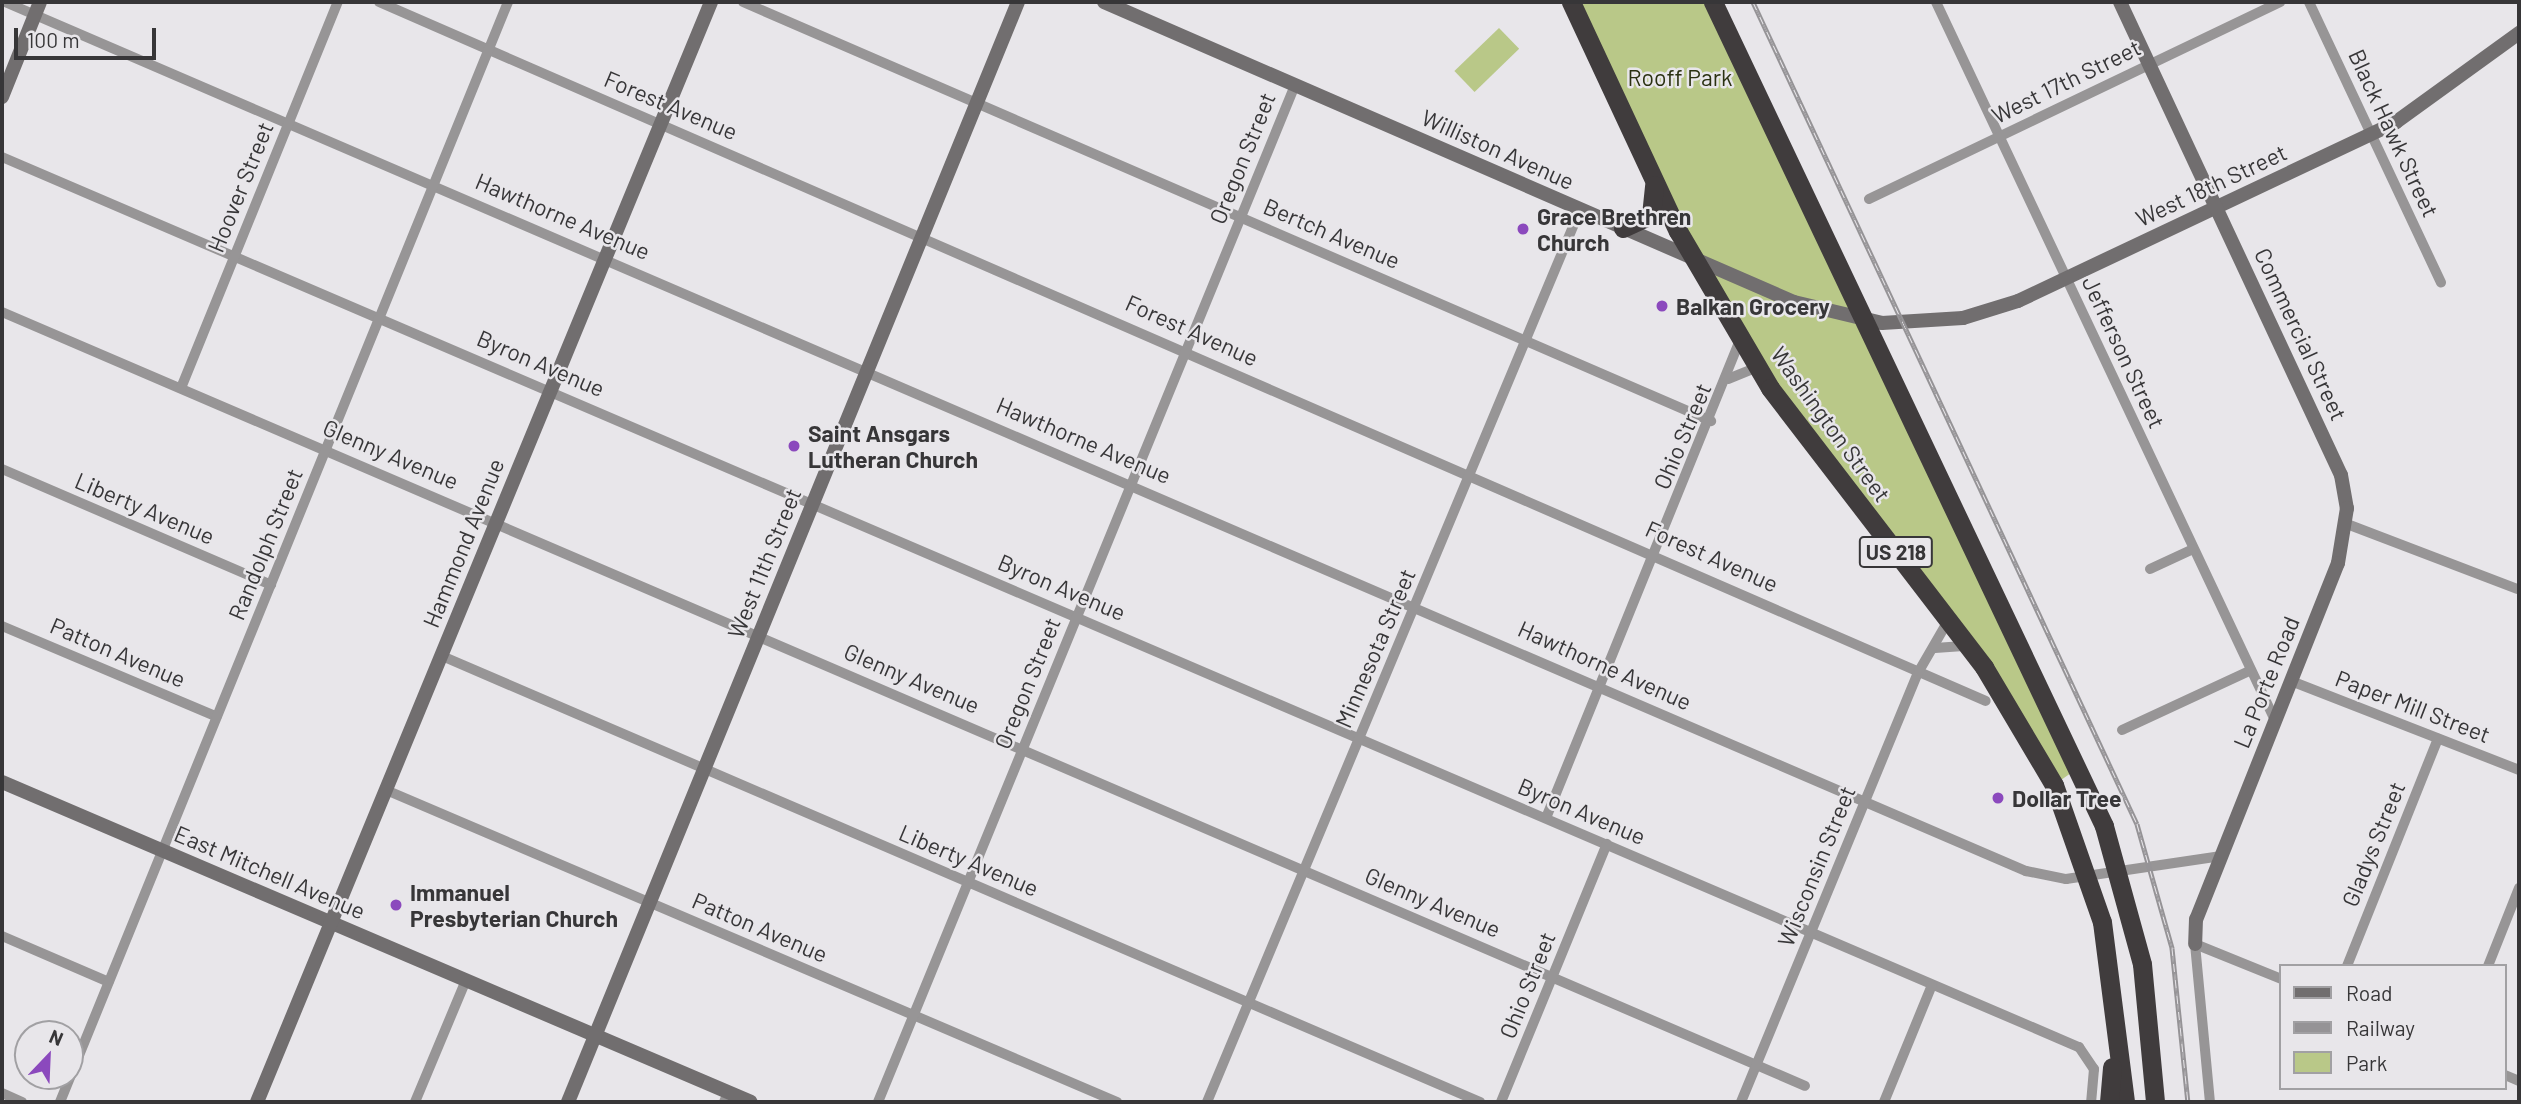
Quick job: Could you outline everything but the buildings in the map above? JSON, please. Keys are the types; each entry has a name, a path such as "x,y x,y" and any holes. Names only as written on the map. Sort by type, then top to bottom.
{"highway":[{"name":"Washington Street","path":"1571,2 1692,258 1740,340 1757,367 1968,646 2040,757 2091,876 2111,968 2124,1102"},
{"name":"US 218","path":"1713,2 2121,871 2142,964 2155,1102"},
{"path":"1623,229 1651,215 1654,180"},
{"path":"2109,1102 2111,968"}],"street":[{"name":"Hawthorne Avenue","path":"5,2 37,8 290,122 1601,685 2026,871 2055,879 2221,856"},
{"name":"Hoover Street","path":"181,388 338,2"},
{"name":"Forest Avenue","path":"379,2 923,234 1186,351 1470,472 1986,701"},
{"name":"Randolph Street","path":"60,1102 508,2"},
{"name":"Hammond Avenue","path":"257,1102 711,2"},
{"name":"Bertch Avenue","path":"743,2 1711,421"},
{"name":"West 11th Street","path":"568,1102 1018,2"},
{"name":"Williston Avenue","path":"1104,2 1794,302 1863,320 1921,323"},
{"name":"Jefferson Street","path":"1936,2 2275,720"},
{"name":"Commercial Street","path":"2120,2 2341,475 2347,524"},
{"name":"West 17th Street","path":"1869,199 2280,2"},
{"name":"Black Hawk Street","path":"2309,2 2441,283"},
{"path":"2,97 37,8"},
{"name":"West 18th Street","path":"1921,323 1984,314 2217,208 2371,134 2405,117 2499,44 2519,33"},
{"name":"Oregon Street","path":"878,1102 1295,85"},
{"name":"Byron Avenue","path":"2,157 813,501 2079,1047 2094,1069 2091,1102"},
{"name":"Minnesota Street","path":"1207,1102 1251,1004 1580,210"},
{"name":"Glenny Avenue","path":"2,312 497,522 1805,1086"},
{"name":"Ohio Street","path":"1546,818 1711,421 1740,340"},
{"name":"Ohio Street","path":"1728,379 1757,367"},
{"name":"Liberty Avenue","path":"2,469 271,584"},
{"path":"2347,524 2517,589"},
{"name":"La Porte Road","path":"2195,944 2193,929 2291,681 2347,524"},
{"path":"2150,569 2193,549"},
{"name":"Wisconsin Street","path":"1741,1102 1919,671 1935,648 1948,621"},
{"name":"Patton Avenue","path":"2,626 217,717"},
{"path":"1935,648 1968,646"},
{"name":"Liberty Avenue","path":"442,656 1480,1102"},
{"path":"2122,730 2250,670"},
{"name":"Paper Mill Street","path":"2291,681 2519,770"},
{"name":"Gladys Street","path":"2348,964 2438,738"},
{"name":"East Mitchell Avenue","path":"2,782 595,1036 726,1097 751,1102"},
{"name":"Patton Avenue","path":"386,790 1116,1102"},
{"name":"Ohio Street","path":"1501,1102 1607,844"},
{"path":"2489,964 2519,888"},
{"path":"2,936 109,982"},
{"path":"2221,1102 2210,1100 2195,944 2280,979"},
{"path":"415,1102 466,980"},
{"path":"1884,1102 1932,985"},
{"path":"2,1093 22,1102"}],"green space":[{"name":"Rooff Park","path":"1571,2 1717,2 2078,768 2054,785 2022,725 1726,316"},
{"path":"1499,28 1519,49 1475,92 1454,71"}],"railway":[{"path":"1753,2 2137,824 2172,948 2188,1102"}],"place":[{"name":"Grace Brethren Church","path":"1523,229"},
{"name":"Balkan Grocery","path":"1662,306"},
{"name":"Saint Ansgars Lutheran Church","path":"794,446"},
{"name":"Dollar Tree","path":"1998,798"},
{"name":"Immanuel Presbyterian Church","path":"396,905"}]}
